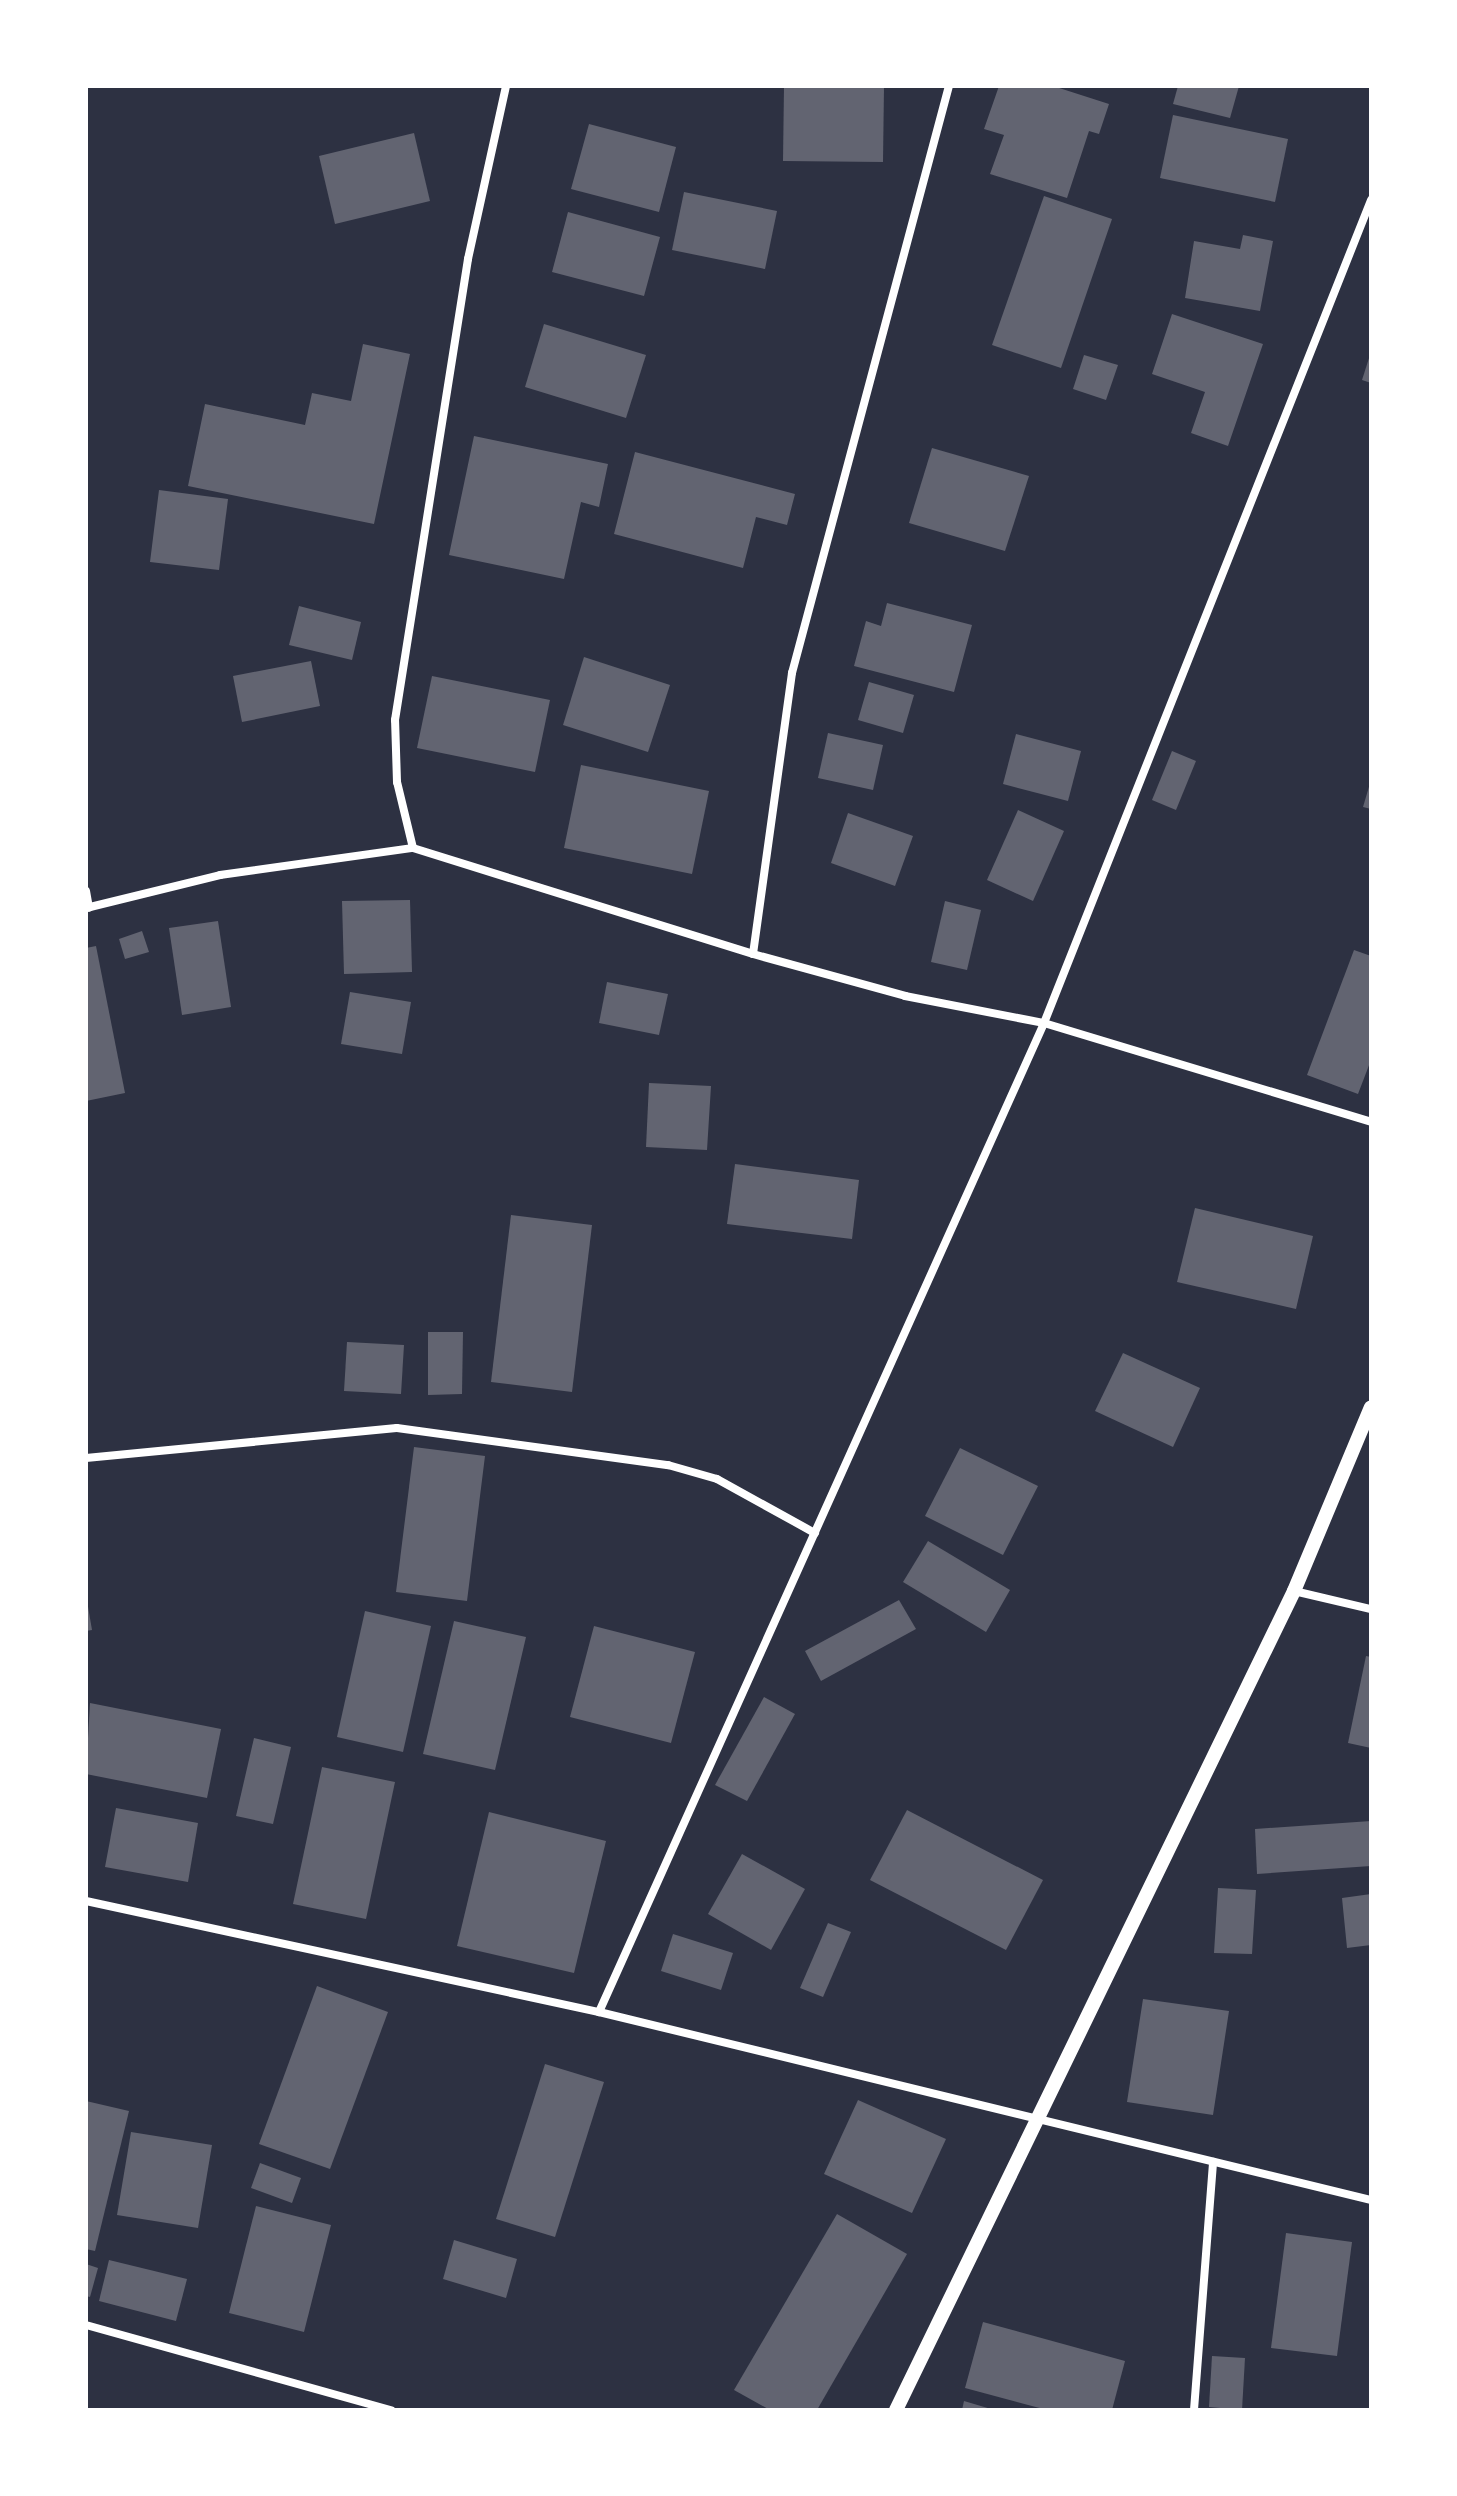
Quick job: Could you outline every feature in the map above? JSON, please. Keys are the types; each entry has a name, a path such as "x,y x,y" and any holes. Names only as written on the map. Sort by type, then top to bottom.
{"street":[{"path":"413,848 397,782 395,720 468,259 506,86"},
{"path":"753,954 792,673 949,86"},
{"path":"599,2012 1044,1023 1371,200"},
{"path":"86,891 87,908 220,875 413,848 753,954 905,996 1044,1023 1371,1122"},
{"path":"896,2410 1042,2117 1294,1591 1371,1407"},
{"path":"86,1458 397,1428 668,1465 717,1479 815,1533"},
{"path":"1294,1591 1371,1609"},
{"path":"86,1901 599,2012 1042,2117 1371,2200"},
{"path":"1194,2410 1213,2162"},
{"path":"86,2325 391,2410"}],"building":[{"path":"784,86 884,86 883,162 783,161"},
{"path":"999,86 1053,86 1109,104 1099,134 1089,131 1067,198 990,174 1004,135 984,129"},
{"path":"1178,86 1239,86 1230,118 1173,104"},
{"path":"1173,115 1288,139 1275,202 1160,178"},
{"path":"589,124 676,147 659,212 571,189"},
{"path":"414,133 430,201 335,224 319,156"},
{"path":"684,192 777,211 765,269 672,250"},
{"path":"1044,196 1112,219 1061,368 992,345"},
{"path":"568,212 660,237 644,296 552,272"},
{"path":"1243,235 1273,241 1260,311 1185,298 1194,241 1240,249"},
{"path":"1172,314 1263,344 1228,446 1191,433 1205,392 1152,374"},
{"path":"544,324 646,355 626,418 525,387"},
{"path":"363,344 410,354 374,524 188,486 205,404 305,425 312,393 351,401"},
{"path":"1084,355 1118,365 1106,400 1073,389"},
{"path":"1371,355 1371,383 1362,380"},
{"path":"474,436 608,464 599,507 581,502 564,579 449,555"},
{"path":"932,448 1029,476 1005,551 909,523"},
{"path":"635,452 795,494 787,525 756,517 743,568 614,534"},
{"path":"159,490 228,499 219,570 150,562"},
{"path":"887,603 972,625 954,692 854,666 866,621 881,626"},
{"path":"299,606 361,622 352,660 289,645"},
{"path":"584,657 670,685 648,752 563,725"},
{"path":"311,661 320,706 242,722 233,676"},
{"path":"432,676 550,700 535,772 417,748"},
{"path":"869,682 914,695 903,733 858,720"},
{"path":"828,733 883,745 873,790 818,778"},
{"path":"1016,734 1081,751 1068,801 1003,784"},
{"path":"1172,751 1196,761 1176,810 1152,800"},
{"path":"581,765 709,791 692,874 564,848"},
{"path":"1371,780 1371,809 1363,807"},
{"path":"1018,810 1064,831 1033,901 987,880"},
{"path":"848,813 913,836 895,886 831,863"},
{"path":"410,900 412,972 344,974 342,901"},
{"path":"945,901 981,910 967,970 931,962"},
{"path":"218,921 231,1007 182,1015 169,928"},
{"path":"142,931 149,952 125,959 119,939"},
{"path":"96,946 125,1093 86,1101 86,948"},
{"path":"1354,950 1371,956 1371,1060 1358,1094 1307,1075"},
{"path":"607,982 668,994 659,1035 599,1023"},
{"path":"350,992 411,1002 402,1054 341,1044"},
{"path":"649,1083 711,1086 707,1150 646,1147"},
{"path":"735,1164 859,1180 852,1239 727,1224"},
{"path":"1195,1208 1313,1236 1296,1309 1177,1282"},
{"path":"511,1215 592,1225 572,1392 491,1382"},
{"path":"428,1332 463,1332 462,1394 428,1395"},
{"path":"347,1342 404,1345 401,1394 344,1391"},
{"path":"1123,1353 1200,1388 1173,1447 1095,1411"},
{"path":"414,1447 485,1456 467,1601 396,1592"},
{"path":"960,1448 1038,1486 1003,1555 925,1516"},
{"path":"928,1541 1010,1590 986,1632 903,1582"},
{"path":"86,1595 92,1630 86,1631"},
{"path":"899,1600 916,1629 821,1681 805,1651"},
{"path":"365,1611 431,1626 403,1752 337,1737"},
{"path":"454,1621 526,1637 495,1770 423,1754"},
{"path":"594,1626 695,1652 671,1743 570,1717"},
{"path":"1366,1656 1371,1657 1371,1748 1348,1743"},
{"path":"764,1697 795,1714 747,1801 715,1785"},
{"path":"90,1703 221,1729 207,1798 86,1774"},
{"path":"254,1738 291,1747 273,1824 236,1816"},
{"path":"322,1767 395,1782 366,1919 293,1904"},
{"path":"116,1808 198,1823 188,1882 105,1867"},
{"path":"907,1810 1043,1880 1006,1950 870,1880"},
{"path":"489,1812 606,1841 574,1973 457,1946"},
{"path":"1371,1821 1371,1866 1257,1874 1255,1829"},
{"path":"742,1854 805,1889 771,1950 708,1914"},
{"path":"1218,1888 1256,1890 1252,1954 1214,1953"},
{"path":"1371,1894 1371,1945 1347,1948 1342,1898"},
{"path":"828,1923 851,1932 823,1997 800,1988"},
{"path":"673,1934 733,1953 721,1990 661,1971"},
{"path":"317,1986 388,2012 330,2169 259,2144"},
{"path":"1143,1999 1229,2011 1213,2115 1127,2102"},
{"path":"545,2064 604,2082 555,2237 496,2219"},
{"path":"858,2100 946,2139 912,2213 824,2174"},
{"path":"86,2101 129,2111 95,2251 86,2249"},
{"path":"131,2132 212,2145 198,2228 117,2215"},
{"path":"260,2163 301,2178 292,2203 251,2188"},
{"path":"256,2206 331,2225 304,2332 229,2313"},
{"path":"837,2214 907,2254 817,2410 770,2410 734,2390"},
{"path":"1286,2233 1352,2242 1337,2356 1271,2348"},
{"path":"454,2240 517,2259 506,2298 443,2279"},
{"path":"109,2260 187,2279 176,2321 99,2301"},
{"path":"86,2264 98,2268 90,2297 86,2296"},
{"path":"983,2322 1125,2361 1112,2410 1047,2410 965,2388"},
{"path":"1212,2356 1245,2358 1242,2410 1209,2407"},
{"path":"964,2401 991,2409 991,2410 962,2410"}]}
